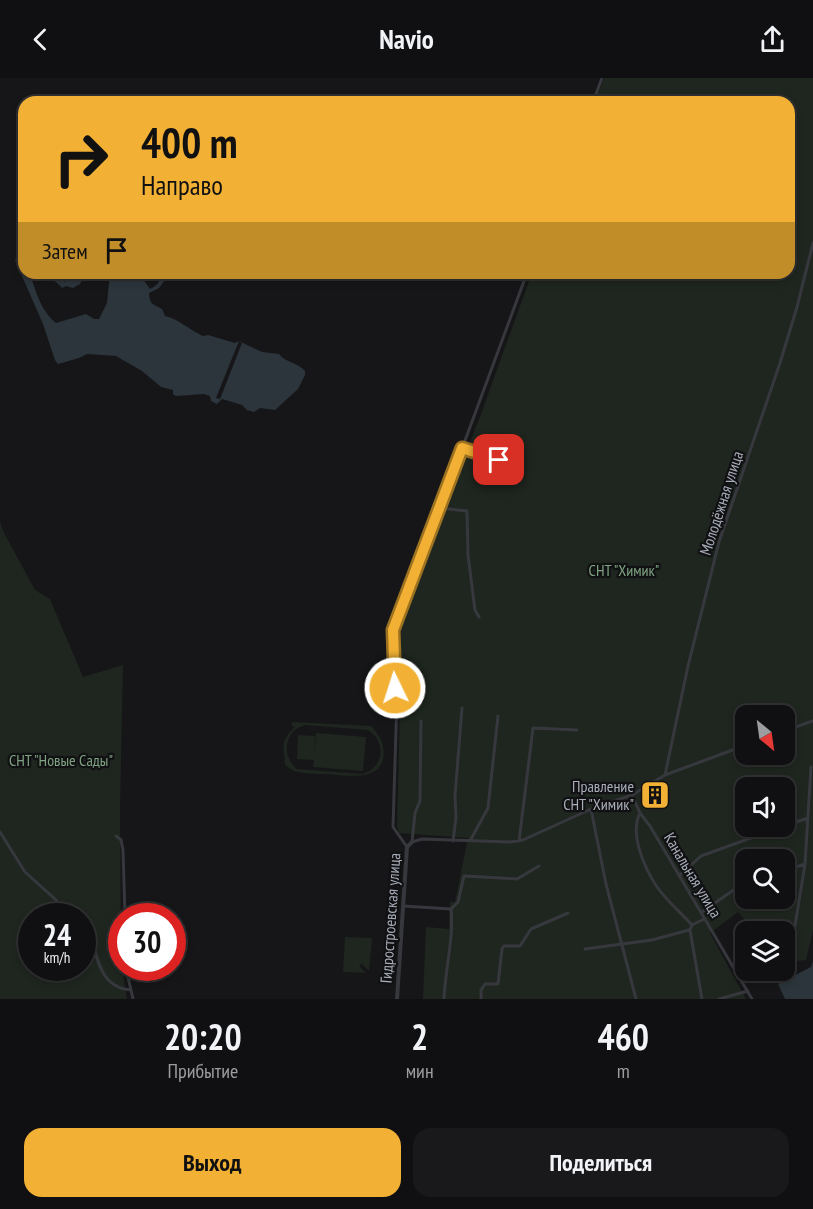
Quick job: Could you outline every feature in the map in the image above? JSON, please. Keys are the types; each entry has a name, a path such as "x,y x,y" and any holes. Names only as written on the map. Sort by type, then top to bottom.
{"street":[{"path":"595,96 602,78"},
{"name":"Молодёжная улица","path":"665,775 688,666 719,542 780,363 813,243"},
{"path":"406,847 393,826 397,697 393,669 393,630 525,279"},
{"path":"462,448 499,460"},
{"path":"439,508 467,511 468,555 475,610 478,617"},
{"path":"453,841 462,708"},
{"path":"470,841 488,808 498,716"},
{"path":"421,721 420,801 415,813 412,842 422,839 519,841 591,809 632,795 665,775 735,749"},
{"path":"795,727 813,721"},
{"path":"519,841 533,728 577,730"},
{"path":"795,926 805,864 811,767"},
{"name":"Канальная улица","path":"632,795 640,813 752,999"},
{"path":"591,809 606,884 636,999"},
{"path":"640,813 637,819 638,848 657,888 692,925"},
{"path":"795,822 808,818"},
{"path":"0,832 25,872 58,903"},
{"path":"116,836 121,840 123,850 125,903"},
{"path":"679,876 701,856 754,837"},
{"name":"Гидростроевская улица","path":"397,999 406,847 412,842"},
{"path":"795,867 805,864"},
{"path":"403,906 451,909 458,902 464,876 517,879 539,866"},
{"path":"701,913 735,888"},
{"path":"444,999 448,951 453,927 451,909"},
{"path":"481,999 485,984 498,984 504,946 520,946 531,929 568,913"},
{"path":"702,999 690,930 692,925 705,919"},
{"path":"585,949 622,942 652,940 690,930"},
{"path":"96,952 106,980 114,986 131,990"},
{"path":"129,981 133,999"},
{"path":"719,999 748,992"}],"green space":[{"name":"СНТ \"Химик\"","path":"604,78 813,78 813,930 806,960 795,961 795,921 746,921 738,912 710,933 746,999 423,999 426,927 449,929 450,902 455,902 468,838 399,833 397,826 400,705 396,681 398,625 481,414 530,279 795,279 795,96 597,96"},
{"name":"СНТ \"Новые Сады\"","path":"0,521 3,531 35,590 50,599 83,677 123,665 121,903 108,903 108,981 124,981 127,999 0,999"},
{"path":"292,722 372,726 383,746 380,766 374,772 356,776 294,771 285,765 284,749 287,737 295,727 292,726","holes":["305,725 368,730 378,741 380,754 375,766 362,774 297,769 292,764 287,751 287,744 293,732"]},
{"path":"316,733 366,737 363,771 313,767 314,760 297,759 298,735 315,736 314,756"},
{"path":"345,937 372,938 369,971 362,964 359,966 366,973 343,972"}],"shaded area":[{"path":"23,279 36,279 32,280 38,298 56,323 86,314 99,319 107,303 109,279 144,279 150,289 160,279 165,279 159,288 149,293 149,297 154,305 162,309 165,316 203,336 208,335 235,343 239,341 262,352 279,354 302,368 305,375 298,389 275,410 260,408 254,412 242,405 222,399 217,404 211,401 210,396 204,394 176,396 173,390 161,387 142,371 116,356 87,354 58,364"},
{"path":"50,279 61,279 65,282 67,279 83,279 80,284 73,288 66,286 62,288"},
{"path":"813,961 813,999 785,999 778,984 784,981 795,981 795,975 811,967"}],"pier":[{"path":"239,341 242,343 220,399 216,398"}],"place":[{"name":"Правление СНТ \"Химик\"","path":"655,795"}],"route":[{"path":"395,688 393,630 462,448 499,460"}]}
